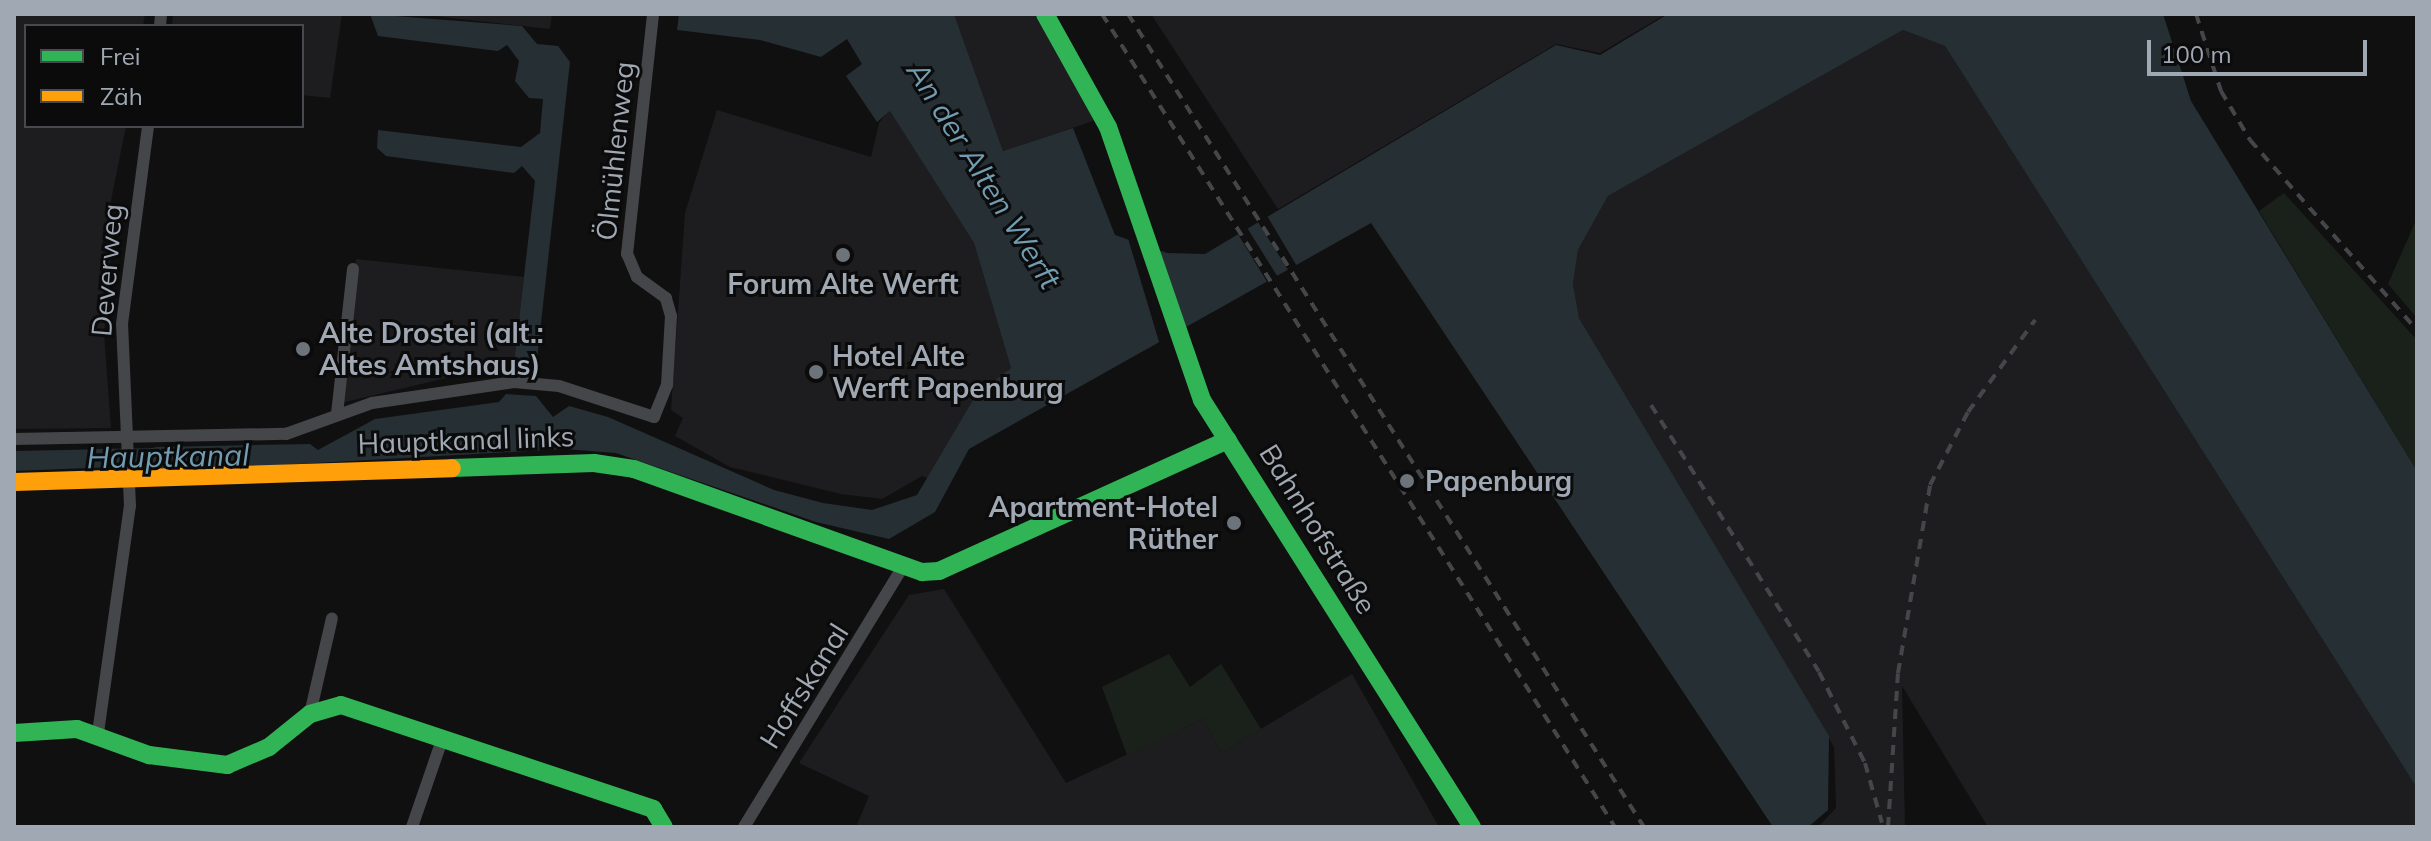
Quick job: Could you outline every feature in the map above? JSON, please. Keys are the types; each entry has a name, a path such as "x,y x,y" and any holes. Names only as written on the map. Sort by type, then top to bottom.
{"street":[{"name":"Ölmühlenweg","path":"337,414 460,385 514,382 532,383 654,417 667,385 671,316 666,298 637,277 627,254 653,14"},
{"path":"1045,14 1108,127 1182,358 1228,440"},
{"name":"Deverweg","path":"98,733 130,474 122,324 148,128"},
{"path":"14,439 130,443 286,434 337,414 353,269"},
{"name":"Bahnhofstraße","path":"902,568 939,571 1228,440 1472,827"},
{"name":"Hauptkanal links","path":"14,482 130,474 594,463 651,475 902,568"},
{"name":"Hoffskanal","path":"744,827 902,568"},
{"path":"310,714 332,618"},
{"path":"14,733 98,733 149,755 227,765 269,747 310,714 341,705 368,709 653,809 664,827"},
{"path":"412,827 443,737"}],"shaded area":[{"path":"14,14 145,14 143,24 24,24 24,128 126,128 101,250 111,254 104,334 111,428 14,429"},
{"path":"173,14 342,14 330,98 304,95 304,24 172,24"},
{"path":"416,14 552,14 550,29"},
{"path":"954,14 1036,14 1096,120 1003,151"},
{"path":"1151,14 1666,14 1600,53 1556,44 1278,209"},
{"path":"1903,30 1945,46 2417,788 2417,827 1988,827 1902,686 1905,827 1818,827 1836,808 1834,747 1579,318 1573,284 1578,250 1608,196"},
{"path":"717,110 871,157 879,123 890,110 974,243 1011,368 976,395 930,479 922,476 882,499 841,494 730,467 675,436 683,418 671,410 685,213"},
{"path":"2284,193 2417,340 2417,471 2259,211"},
{"path":"2417,218 2417,318 2388,284"},
{"path":"356,259 524,277 513,372 459,375 341,403"},
{"path":"944,589 1066,783 1203,719 1221,753 1352,674 1439,827 856,827 869,796 799,763 909,595"},
{"path":"1169,654 1190,687 1221,664 1261,729 1221,753 1203,719 1127,755 1102,687"}],"water":[{"path":"370,14 522,26 537,44 558,46 570,62 535,377 513,372 535,181 522,166 514,173 386,156 377,148 378,130 521,147 540,133 543,99 529,98 515,81 519,61 507,45 498,51 378,36"},
{"name":"An der Alten Werft","path":"679,14 954,14 1003,151 1073,128 1115,235 1167,253 1205,254 1556,45 1600,55 1668,14 2163,14 2191,101 2417,471 2417,788 1945,46 1903,30 1608,196 1578,250 1573,284 1579,318 1829,736 1828,810 1808,827 1773,827 1371,223 969,449 935,512 889,539 816,522 616,453 565,449 158,472 147,466 147,449 157,447 310,444 318,450 375,419 499,402 506,394 536,396 553,417 569,406 608,417 774,490 823,503 872,510 917,495 976,395 1011,368 974,243 890,111 877,122 846,76 862,64 847,39 821,57 760,40 677,30"},
{"path":"112,449 113,467 14,471 14,451"}],"pier":[{"path":"1266,214 1298,268 1290,273 1256,219"},
{"path":"1246,226 1279,279 1269,285 1236,231"},
{"path":"1127,235 1156,245 1183,333 1160,345"}],"waterway":[{"name":"Hauptkanal","path":"92,457 168,456"}],"railway":[{"path":"1102,14 1615,827"},
{"path":"1128,14 1644,827"},
{"path":"2196,14 2221,91 2250,140 2417,330"},
{"path":"1888,827 1898,673 1930,485 1968,412 2035,320"},
{"path":"1651,405 1819,672 1865,763 1882,823"}],"traffic: fast":[{"path":"1045,14 1108,127 1202,400 1472,827"},
{"path":"452,468 594,463 634,469 922,572 939,571 1228,440"},
{"path":"14,733 77,729 149,755 227,765 269,747 310,714 341,705 653,809 664,827"}],"traffic: slow":[{"path":"14,482 452,468"}],"place":[{"name":"Forum Alte Werft","path":"843,255"},
{"name":"Alte Drostei (alt.: Altes Amtshaus)","path":"303,349"},
{"name":"Hotel Alte Werft Papenburg","path":"816,372"},
{"name":"Papenburg","path":"1407,481"},
{"name":"Apartment-Hotel Rüther","path":"1234,523"}]}
